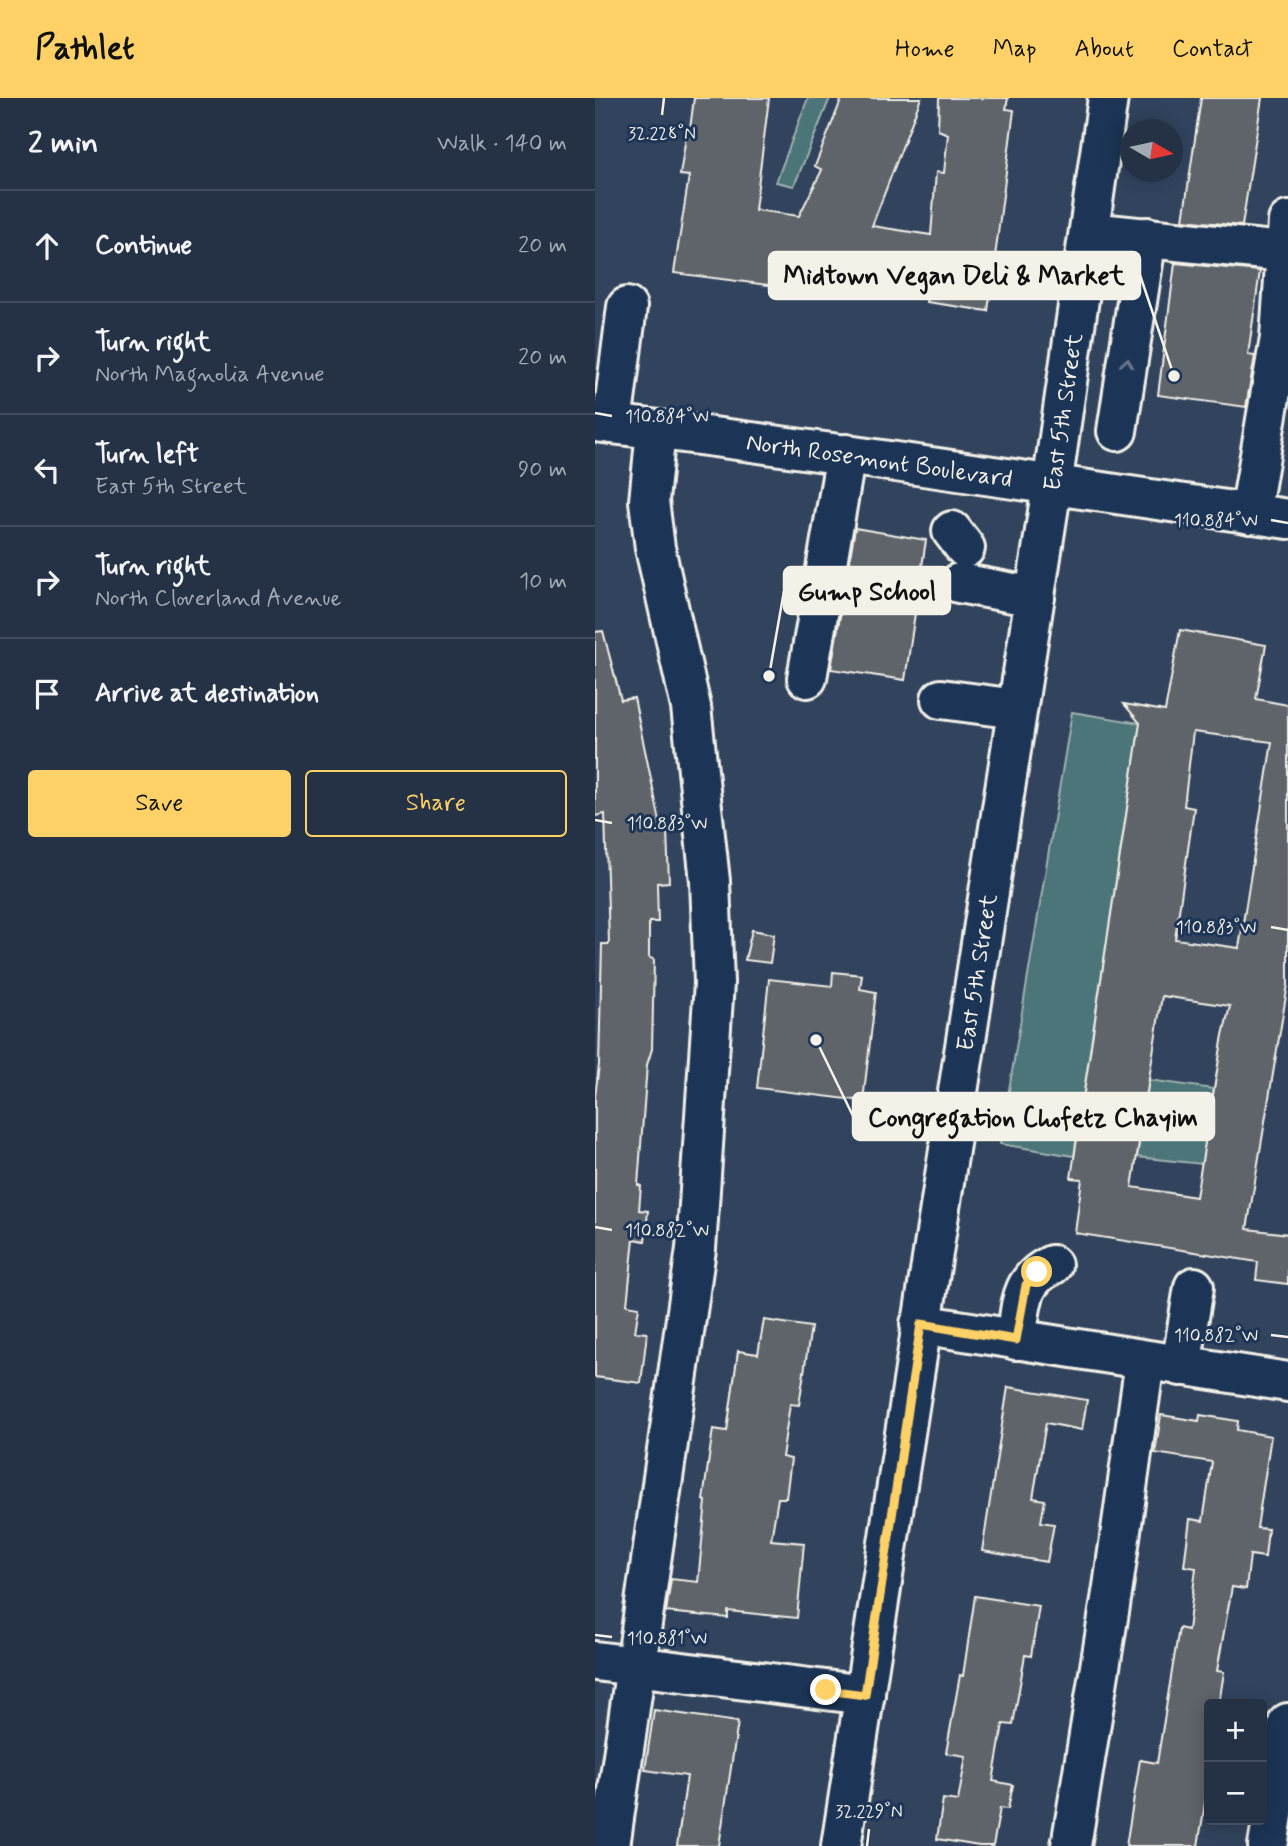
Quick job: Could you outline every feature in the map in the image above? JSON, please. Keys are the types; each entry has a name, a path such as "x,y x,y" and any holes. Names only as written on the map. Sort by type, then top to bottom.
{"street":[{"name":"East 5th Street","path":"841,1846 1052,486 1108,98"},
{"path":"1089,232 1147,237 1286,236 1280,338 1249,514"},
{"path":"1063,407 1118,423 1147,237"},
{"path":"604,423 627,307"},
{"name":"North Rosemont Boulevard","path":"604,423 846,454 1288,519"},
{"path":"610,1846 696,1249 714,983 710,881 691,707 655,548 649,501 656,430"},
{"path":"807,678 846,454"},
{"path":"959,554 1035,597"},
{"path":"941,699 1017,709"},
{"path":"1016,1340 1026,1285 1037,1272 1052,1265"},
{"path":"1071,1846 1114,1587 1163,1363 1194,1287"},
{"path":"921,1324 1288,1382"},
{"path":"595,1661 865,1695"},
{"path":"1268,1846 1288,1723"}],"green space":[{"path":"808,98 830,98 794,186 776,182"},
{"path":"1072,712 1140,723 1074,1156 1000,1144"},
{"path":"1149,1080 1214,1089 1202,1164 1137,1157"}],"building":[{"path":"694,98 769,98 755,210 799,216 822,170 815,166 842,98 921,98 872,226 931,235 936,172 944,173 948,134 938,130 939,98 1008,98 1006,109 1014,110 988,311 926,302 927,297 851,285 850,289 785,279 784,287 674,273 689,176 680,175"},
{"path":"1201,98 1262,98 1242,226 1183,220"},
{"path":"1175,263 1260,271 1248,355 1255,356 1246,407 1158,395"},
{"path":"855,528 926,540 905,680 831,669"},
{"path":"1180,630 1266,645 1256,699 1288,705 1288,984 1247,1229 1288,1234 1288,1284 1256,1280 1258,1262 1075,1233 1082,1179 1071,1178 1140,723 1124,704 1165,711","holes":["1193,732 1272,742 1239,948 1175,939 1194,808 1184,806","1162,996 1230,1006 1196,1197 1132,1187"]},
{"path":"603,631 621,700 634,698 662,831 667,831 669,882 657,883 658,922 649,922 649,957 654,960 652,1049 647,1065 638,1185 641,1186 639,1210 648,1211 645,1241 634,1239 627,1305 639,1307 635,1332 647,1333 641,1383 595,1377 595,1097 599,1065 602,944 609,944 605,814 595,816 595,632"},
{"path":"752,930 774,934 770,963 745,960"},
{"path":"833,972 862,975 860,989 876,992 863,1101 757,1088 769,979 832,986"},
{"path":"764,1320 811,1327 799,1405 790,1404 782,1457 791,1459 786,1498 778,1498 771,1540 804,1543 797,1618 728,1611 728,1618 666,1612 671,1579 698,1582 706,1501 703,1500 713,1429 727,1431 738,1351 758,1354"},
{"path":"1008,1387 1087,1400 1082,1430 1046,1423 1033,1498 1045,1500 1041,1522 1054,1524 1047,1562 982,1551"},
{"path":"1161,1415 1199,1421 1200,1415 1238,1421 1237,1430 1271,1436 1257,1528 1268,1529 1265,1557 1250,1555 1246,1589 1232,1587 1217,1671 1224,1672 1220,1699 1204,1699 1204,1810 1198,1846 1126,1846 1140,1760 1157,1763 1179,1628 1188,1630 1196,1568 1184,1566 1190,1519 1203,1521 1212,1462 1155,1453"},
{"path":"975,1596 1039,1606 1031,1656 1025,1655 1013,1725 1003,1724 993,1781 1013,1785 1008,1809 1000,1808 993,1846 937,1839 943,1799 958,1801 966,1756 946,1753 960,1675 963,1676"},
{"path":"654,1710 738,1722 719,1846 677,1846 687,1776 645,1770"}],"place":[{"name":"Midtown Vegan Deli & Market","path":"1174,376"},
{"name":"Gump School","path":"769,676"},
{"name":"Congregation Chofetz Chayim","path":"816,1040"}],"route":[{"path":"826,1690 865,1695 921,1324 1016,1340 1026,1285 1037,1272"}]}
